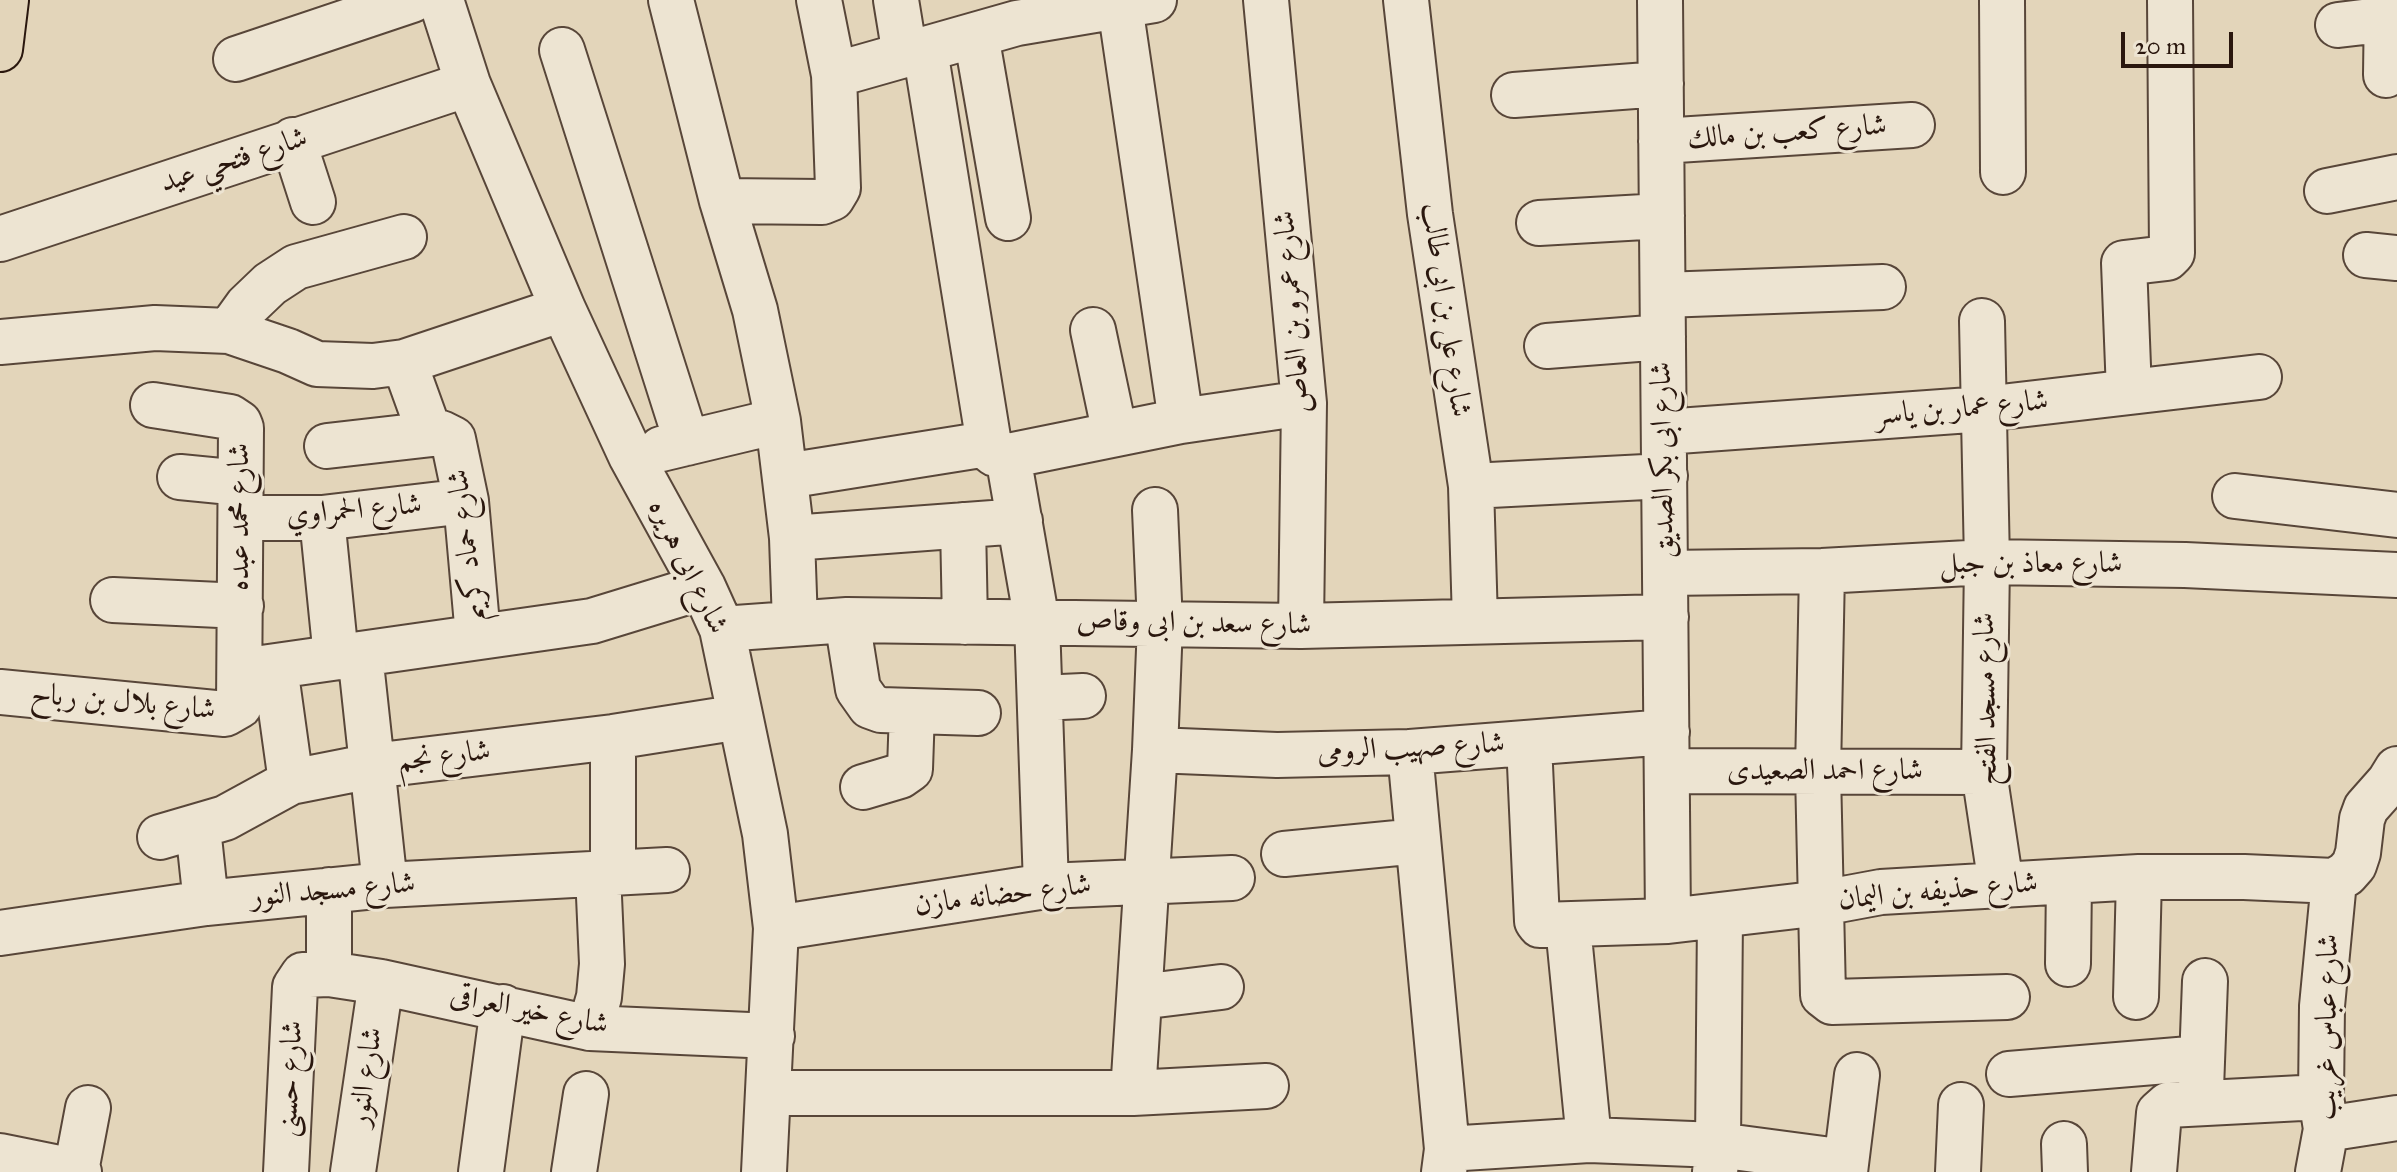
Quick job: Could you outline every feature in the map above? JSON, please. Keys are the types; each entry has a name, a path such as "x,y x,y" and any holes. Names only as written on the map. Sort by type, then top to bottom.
{"main road":[{"path":"0,49 6,0"}],"street":[{"path":"236,59 339,12 412,0"},
{"name":"شارع ابى هريره","path":"441,0 468,84 563,309 631,456 703,587 722,629 765,834 776,928 764,1172"},
{"path":"671,0 722,201 755,310 778,421 792,538 795,623"},
{"path":"722,201 822,202 832,198 838,188 834,75 819,0"},
{"path":"896,0 915,52 998,450 1020,521 1037,622 1046,886"},
{"name":"شارع عمرو بن العاص","path":"1266,0 1304,403 1301,626"},
{"name":"شارع على بن ابى طالب","path":"1406,0 1430,214 1471,486 1475,621"},
{"name":"شارع ابى بكر الصديق","path":"1660,0 1668,921"},
{"path":"2002,0 2003,172"},
{"path":"2129,392 2126,261 2167,258 2172,253 2170,0"},
{"path":"834,75 915,52 1002,19 1108,5 1181,421"},
{"path":"2338,25 2390,12 2386,75"},
{"path":"1002,19 1008,218"},
{"path":"562,50 687,443"},
{"name":"شارع فتحي عيد","path":"0,239 468,84"},
{"path":"1514,95 1661,84"},
{"name":"شارع كعب بن مالك","path":"1661,141 1912,125"},
{"path":"293,140 313,202"},
{"path":"2327,191 2397,177"},
{"path":"1539,223 1662,216"},
{"path":"229,331 247,306 270,284 296,267 404,237"},
{"path":"1547,346 1663,316 1883,287"},
{"path":"0,342 155,328 229,331 274,345 317,364 373,366 404,362 563,309"},
{"name":"شارع مسجد الفتح","path":"1982,321 1987,562 1984,772 2001,885"},
{"path":"1093,330 1115,434"},
{"path":"404,362 430,434"},
{"name":"شارع عمار بن ياسر","path":"1664,432 1984,409 2259,377"},
{"path":"786,476 1115,434 1304,403"},
{"name":"شارع محمد عبده","path":"153,405 235,419 241,428 241,606 252,679 291,782"},
{"path":"631,456 778,421"},
{"name":"شارع حماد كريم","path":"327,446 446,433 453,439 466,501 478,636"},
{"path":"1471,486 1665,476"},
{"name":"شارع الحمراوي","path":"180,477 241,500 322,518 466,501"},
{"path":"2235,496 2397,515"},
{"path":"1133,1093 1160,624 1155,510"},
{"path":"322,518 372,766 385,885"},
{"path":"792,538 1020,521"},
{"path":"963,525 965,622"},
{"name":"شارع معاذ بن جبل","path":"1665,573 1822,571 1987,562 2185,565 2397,575"},
{"path":"1822,571 1818,772 1823,995 1832,1002 2007,997"},
{"name":"شارع بلال بن رباح","path":"0,692 225,714 235,710 252,679 348,656 592,621 703,587"},
{"path":"113,600 241,606"},
{"name":"شارع سعد بن ابى وقاص","path":"722,629 847,620 1301,626 1666,617"},
{"path":"847,620 862,699 881,710 978,713"},
{"path":"1040,698 1083,696"},
{"path":"863,787 900,776 910,769 912,711"},
{"name":"شارع نجم","path":"206,903 179,832 225,818 291,782 372,766 613,737 740,717"},
{"path":"590,1028 599,997 602,964 613,737"},
{"path":"1529,743 1537,924 1555,926 1589,1140"},
{"name":"شارع صهيب الرومى","path":"1155,750 1277,755 1410,752 1529,743 1667,752"},
{"path":"1410,752 1445,1160 1511,1157 1589,1140 1716,1158 1846,1167 1857,1075"},
{"name":"شارع احمد الصعيدى","path":"1667,752 1818,772 1984,772"},
{"path":"2334,881 2354,865 2366,808 2397,769"},
{"path":"1284,854 1418,841"},
{"name":"شارع مسجد النور","path":"0,933 206,903 329,890 667,870"},
{"path":"2136,997 2139,877"},
{"name":"شارع حذيفه بن اليمان","path":"1555,926 1720,916 1881,892 2069,881 2139,877 2334,881"},
{"name":"شارع حضانه مازن","path":"776,928 1046,886 1232,878"},
{"path":"2068,964 2069,881"},
{"name":"شارع عباس غريب","path":"2318,1172 2324,1113 2322,1006 2334,881"},
{"name":"شارع حسنى","path":"286,1172 312,980 329,890"},
{"path":"1716,1158 1720,916"},
{"name":"شارع خير العراقى","path":"312,980 381,982 590,1028 772,1036"},
{"path":"2200,1103 2205,981"},
{"name":"شارع النور","path":"353,1172 381,982"},
{"path":"1140,997 1221,987"},
{"path":"481,1172 503,1007"},
{"path":"2009,1074 2202,1058"},
{"path":"770,1093 1133,1093 1266,1086"},
{"path":"574,1172 586,1094"},
{"path":"2154,1172 2159,1113 2168,1105 2200,1103 2397,1118"},
{"path":"1958,1172 1961,1105"},
{"path":"0,1156 78,1172 88,1108"}]}
